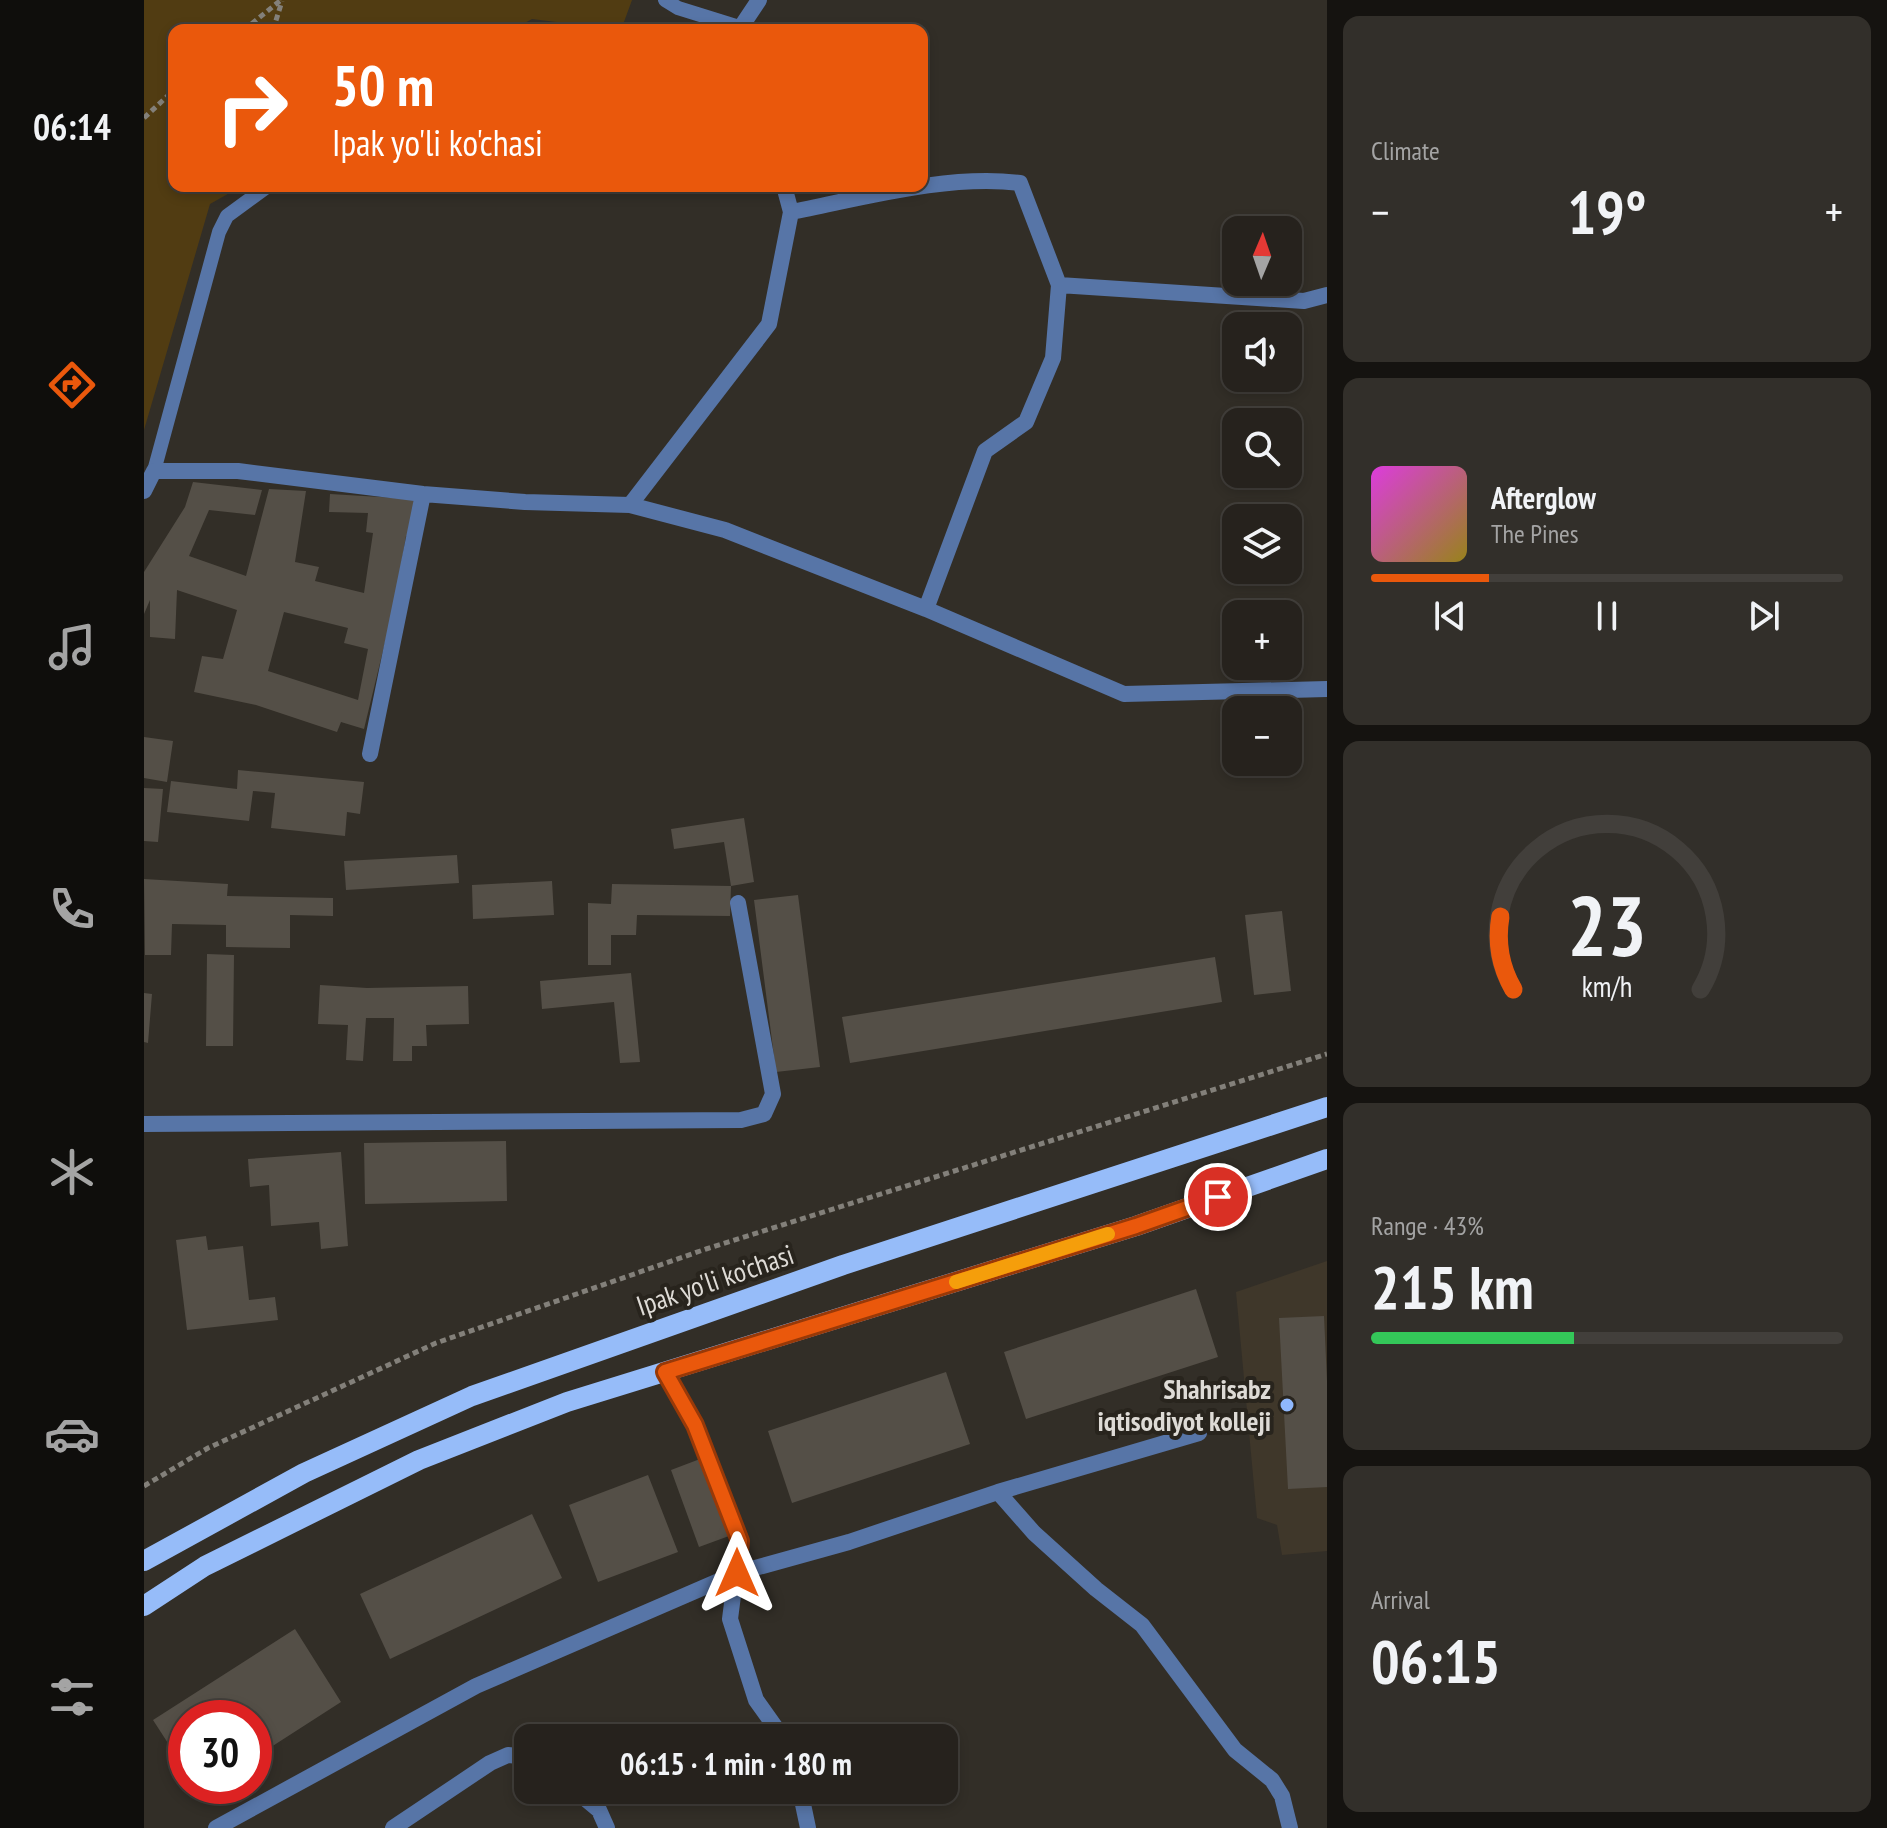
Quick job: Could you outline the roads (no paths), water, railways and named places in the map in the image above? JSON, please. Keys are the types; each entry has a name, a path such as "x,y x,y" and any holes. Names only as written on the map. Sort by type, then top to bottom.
{"main road":[{"name":"Ipak yo'li ko'chasi","path":"144,1561 304,1473 472,1396 843,1265 1327,1107"},
{"path":"144,1606 205,1566 419,1460 567,1402 1136,1226 1327,1159"}],"street":[{"path":"742,24 759,0"},
{"path":"926,609 985,451 1026,422 1053,358 1059,285 1020,183 987,179 928,187"},
{"path":"630,505 769,324 791,212 786,192"},
{"path":"791,212 896,192"},
{"path":"1059,285 1304,301 1327,295"},
{"path":"144,491 154,471 238,471 423,494 525,502 630,505 725,530 926,609 1124,694 1327,689"},
{"path":"370,754 423,494"},
{"path":"144,1124 741,1120 764,1114 773,1094 738,903"},
{"path":"665,1372 695,1425 740,1541 730,1619 756,1700 773,1724"},
{"path":"216,1828 476,1686 737,1573 849,1542 998,1492 1199,1433"},
{"path":"998,1492 1034,1533 1096,1589 1142,1625 1235,1750 1272,1780 1282,1796 1290,1828"},
{"path":"393,1828 490,1763 514,1756"},
{"path":"592,1804 599,1810 607,1828"},
{"path":"803,1804 808,1828"}],"lane":[{"path":"665,0 678,8 727,24"},
{"path":"154,471 219,232 227,216 260,192"}],"place":[{"name":"Shahrisabz iqtisodiyot kolleji","path":"1287,1405"}]}
